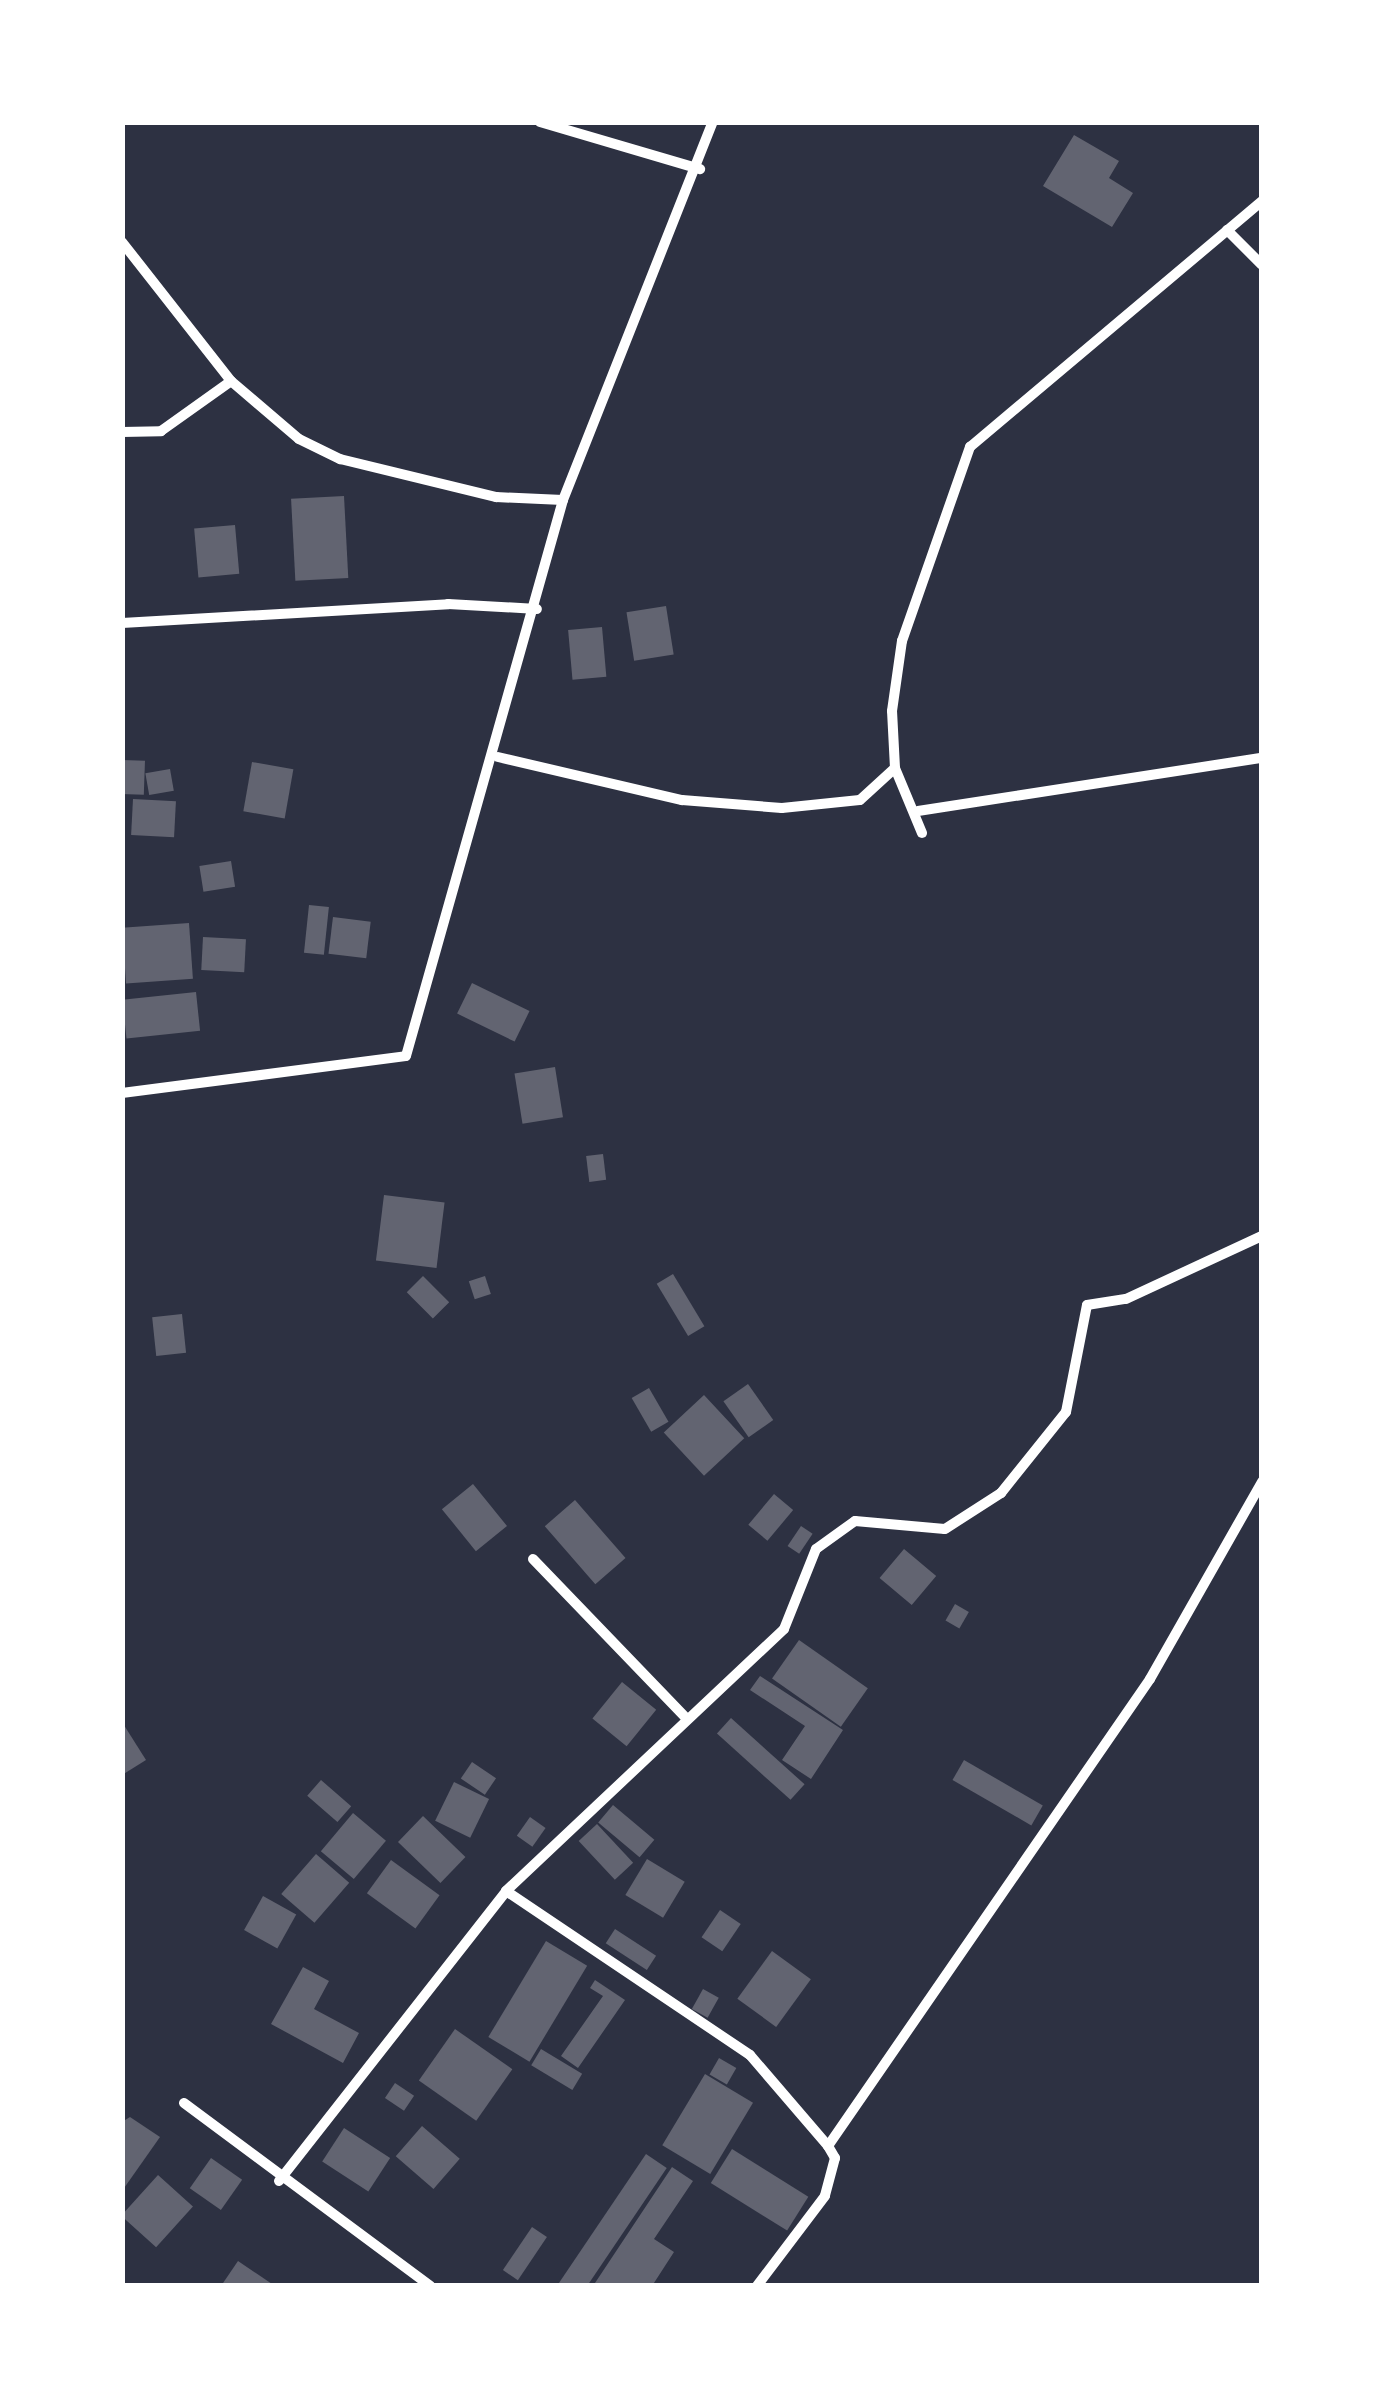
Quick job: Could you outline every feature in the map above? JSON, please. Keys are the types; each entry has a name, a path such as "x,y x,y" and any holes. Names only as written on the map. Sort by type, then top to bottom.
{"street":[{"path":"540,122 700,169"},
{"path":"122,1093 406,1056 498,757 563,500 700,169 714,122"},
{"path":"922,833 918,810 894,768 902,641 970,447 1262,201"},
{"path":"1228,230 1262,265"},
{"path":"122,242 231,381 298,439 340,459 496,498 563,500"},
{"path":"122,432 161,432 231,381"},
{"path":"122,622 409,605 537,609"},
{"path":"498,757 682,800 782,808 860,800 894,768"},
{"path":"918,810 1262,758"},
{"path":"279,2181 506,1891 684,1716 784,1629 816,1549 856,1521 945,1529 1002,1493 1066,1412 1080,1377 1087,1305 1126,1299 1262,1236"},
{"path":"828,2146 1150,1679 1262,1482"},
{"path":"534,1560 684,1716"},
{"path":"506,1891 750,2055 828,2146 835,2158 824,2196 758,2286"},
{"path":"184,2103 279,2181 430,2286"}],"building":[{"path":"1074,135 1119,161 1109,178 1133,193 1112,227 1043,186"},
{"path":"344,496 348,578 295,581 291,499"},
{"path":"235,525 239,574 198,577 194,529"},
{"path":"666,606 674,654 634,661 626,612"},
{"path":"602,627 606,677 572,680 568,630"},
{"path":"122,760 145,761 144,795 122,794"},
{"path":"252,762 293,769 285,819 243,811"},
{"path":"170,769 174,791 149,795 145,773"},
{"path":"133,799 176,801 174,837 131,835"},
{"path":"231,861 235,887 203,892 199,866"},
{"path":"309,905 329,907 324,955 304,953"},
{"path":"333,917 371,922 366,958 328,954"},
{"path":"189,923 193,979 126,984 122,928"},
{"path":"203,937 246,939 244,972 201,970"},
{"path":"472,983 530,1011 515,1042 457,1014"},
{"path":"196,992 200,1031 126,1039 122,1000"},
{"path":"555,1067 563,1117 522,1124 515,1073"},
{"path":"603,1154 606,1180 589,1182 586,1156"},
{"path":"384,1195 445,1202 437,1268 376,1261"},
{"path":"673,1274 704,1326 688,1336 657,1284"},
{"path":"423,1276 449,1302 433,1318 407,1292"},
{"path":"485,1276 491,1294 475,1299 469,1281"},
{"path":"182,1314 186,1353 156,1356 152,1317"},
{"path":"748,1384 773,1420 749,1437 723,1401"},
{"path":"649,1388 668,1422 651,1432 632,1398"},
{"path":"704,1395 744,1438 704,1476 664,1433"},
{"path":"473,1484 507,1526 476,1551 442,1509"},
{"path":"774,1494 793,1510 767,1541 748,1525"},
{"path":"575,1500 626,1558 595,1584 545,1526"},
{"path":"801,1526 813,1534 799,1554 788,1546"},
{"path":"904,1549 936,1576 912,1605 880,1578"},
{"path":"955,1604 969,1612 959,1628 946,1620"},
{"path":"799,1640 868,1688 841,1727 772,1679"},
{"path":"760,1676 843,1730 811,1779 782,1760 805,1726 750,1690"},
{"path":"622,1682 656,1710 627,1746 592,1719"},
{"path":"731,1718 805,1784 791,1800 717,1734"},
{"path":"122,1722 146,1760 122,1775"},
{"path":"964,1760 1043,1805 1031,1825 952,1780"},
{"path":"472,1762 496,1778 485,1795 461,1779"},
{"path":"321,1780 351,1806 337,1822 307,1796"},
{"path":"454,1782 489,1799 470,1838 435,1821"},
{"path":"613,1805 654,1840 640,1857 598,1823"},
{"path":"353,1813 386,1841 354,1879 321,1851"},
{"path":"423,1816 465,1857 440,1883 398,1842"},
{"path":"530,1817 546,1828 532,1847 517,1836"},
{"path":"597,1824 633,1863 615,1880 579,1841"},
{"path":"316,1854 349,1883 314,1923 281,1894"},
{"path":"647,1859 685,1882 663,1918 625,1895"},
{"path":"391,1860 440,1895 415,1928 367,1893"},
{"path":"263,1896 296,1914 277,1949 244,1930"},
{"path":"720,1910 741,1924 722,1951 702,1937"},
{"path":"615,1929 656,1956 647,1970 606,1943"},
{"path":"546,1941 587,1966 529,2062 488,2037"},
{"path":"772,1951 811,1979 776,2027 737,1999"},
{"path":"303,1967 329,1981 314,2009 359,2033 343,2063 271,2024"},
{"path":"595,1980 625,2000 578,2068 561,2056 603,1996 590,1988"},
{"path":"703,1989 719,1998 708,2018 692,2009"},
{"path":"455,2029 512,2069 476,2121 419,2081"},
{"path":"541,2049 582,2074 572,2090 531,2065"},
{"path":"719,2058 736,2068 727,2084 709,2074"},
{"path":"705,2074 753,2103 710,2174 662,2145"},
{"path":"395,2083 414,2096 404,2111 385,2098"},
{"path":"130,2117 160,2137 122,2191 122,2122"},
{"path":"422,2126 460,2159 433,2189 396,2156"},
{"path":"344,2128 390,2158 368,2192 322,2162"},
{"path":"732,2149 808,2197 787,2231 711,2183"},
{"path":"646,2154 667,2168 587,2286 557,2286"},
{"path":"211,2158 242,2180 221,2210 190,2188"},
{"path":"672,2167 693,2181 654,2239 674,2252 652,2286 593,2286"},
{"path":"158,2175 193,2206 156,2247 122,2215"},
{"path":"532,2227 547,2237 518,2280 503,2270"},
{"path":"238,2261 275,2286 221,2286"}]}
